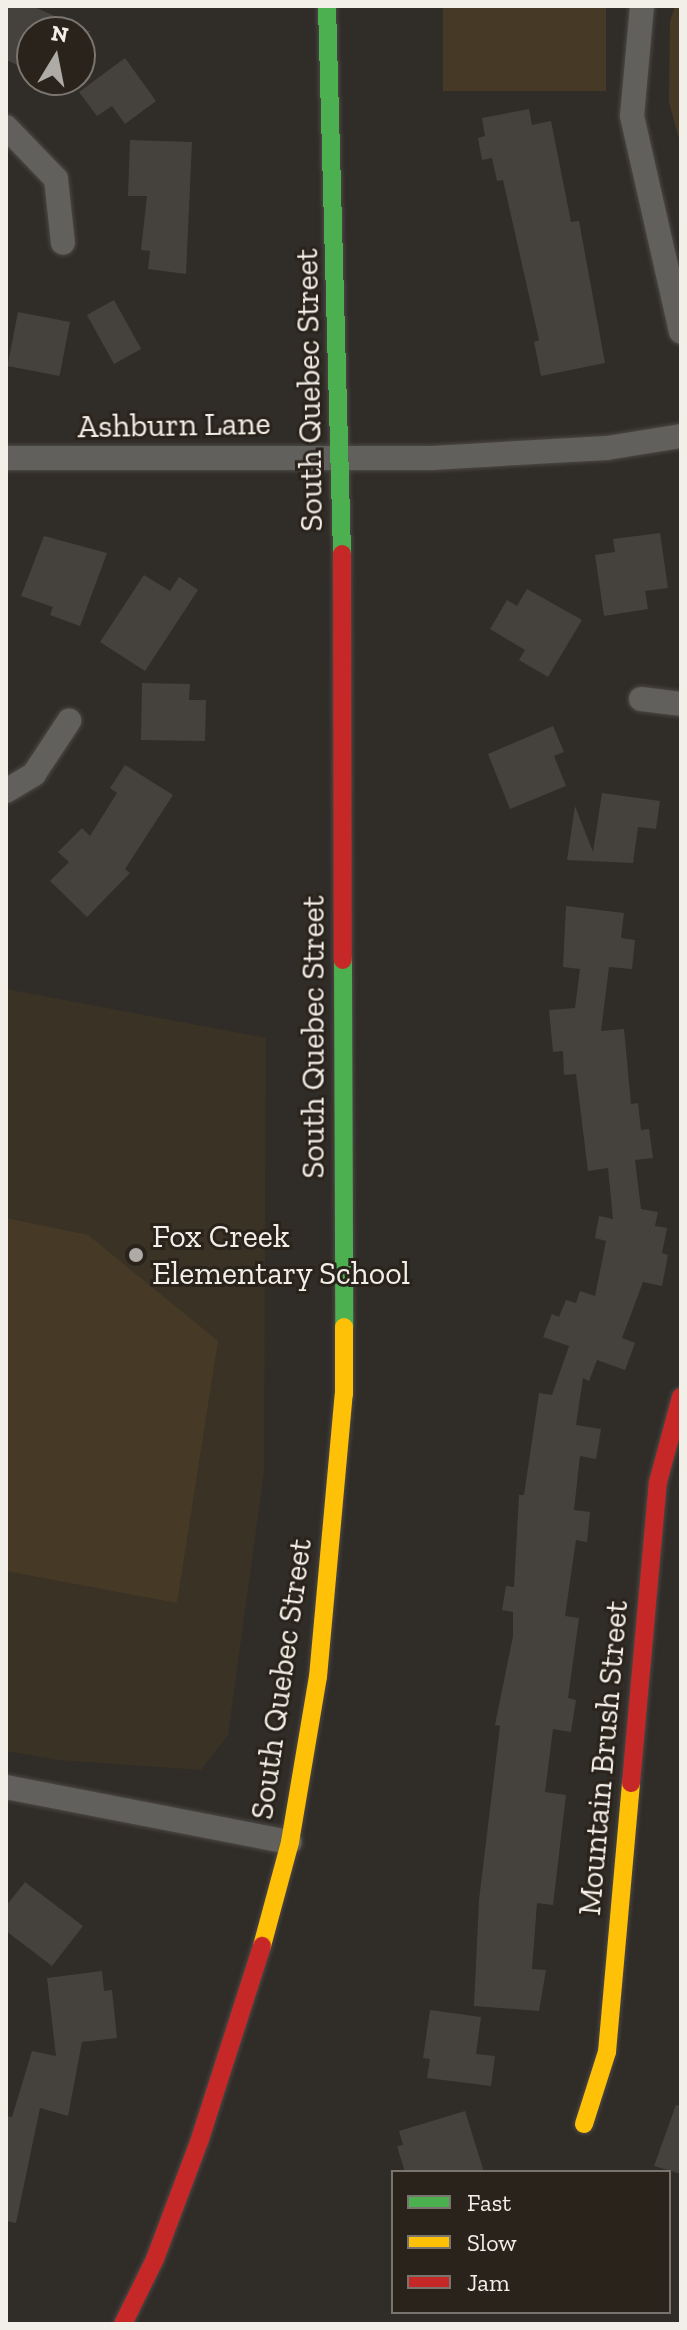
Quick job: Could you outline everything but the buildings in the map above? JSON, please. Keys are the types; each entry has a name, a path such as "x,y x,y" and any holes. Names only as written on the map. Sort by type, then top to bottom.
{"main road":[{"name":"South Quebec Street","path":"123,2324 155,2259 200,2139 252,1984 290,1842 318,1677 344,1394 342,455 327,6"},
{"name":"Mountain Brush Street","path":"584,2124 607,2052 658,1482 681,1397"}],"street":[{"path":"642,6 632,116 681,331"},
{"path":"6,127 56,179 63,243"},
{"name":"Ashburn Lane","path":"6,458 342,455 432,458 607,448 681,436"},
{"path":"641,699 681,704"},
{"path":"6,791 34,774 69,721"},
{"path":"6,1787 290,1842"}],"shaded area":[{"path":"443,6 606,6 606,91 443,91"},
{"path":"675,6 681,6 681,146 669,102 670,22"},
{"name":"Fox Creek Elementary School","path":"6,989 266,1038 264,1472 228,1735 201,1770 59,1760 6,1751"},
{"path":"6,1218 88,1235 218,1341 177,1603 6,1571"}],"traffic: fast":[{"path":"327,6 342,554"},
{"path":"343,960 344,1327"}],"traffic: slow":[{"path":"262,1946 290,1842 318,1677 344,1394 344,1327"},
{"path":"584,2124 607,2052 631,1783"}],"traffic: jam":[{"path":"342,554 343,960"},
{"path":"631,1783 658,1482 681,1397"},
{"path":"123,2324 155,2259 200,2139 262,1946"}],"place":[{"name":"Fox Creek Elementary School","path":"136,1255"}]}
